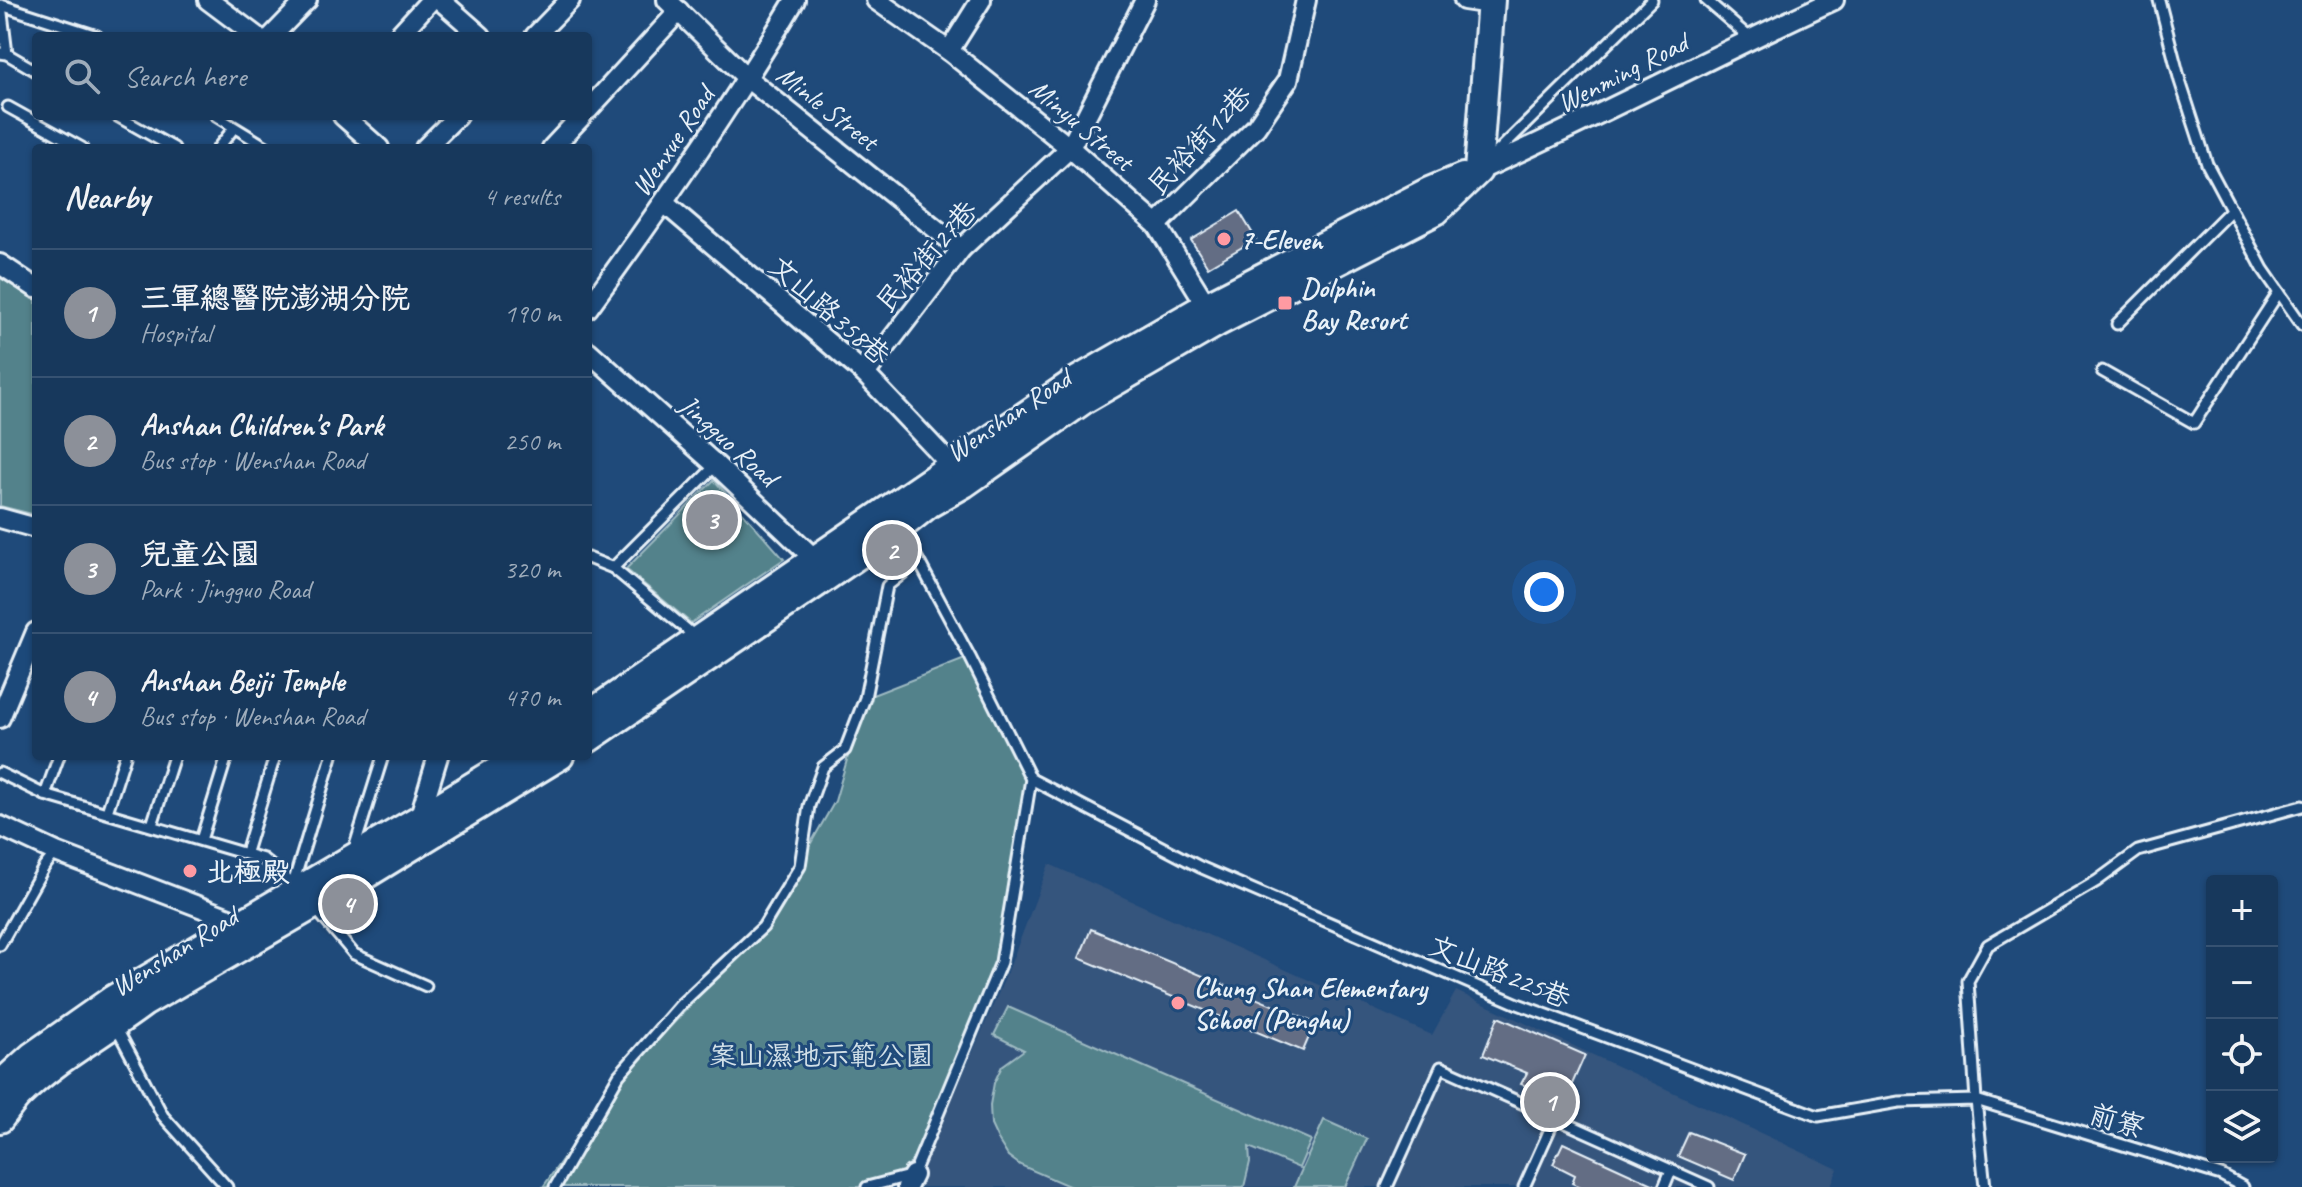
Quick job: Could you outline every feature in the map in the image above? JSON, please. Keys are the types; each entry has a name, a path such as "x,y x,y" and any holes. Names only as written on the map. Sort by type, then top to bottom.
{"main road":[{"path":"1478,171 1490,2"},
{"name":"Wenshan Road","path":"594,718 823,568 952,466 1074,382 1212,314 1429,191 1478,171"},
{"name":"Wenshan Road","path":"594,718 699,640 900,527 929,504 964,484 1212,314"},
{"name":"Wenshan Road","path":"0,1119 17,1096 45,1072 301,893 351,859 515,760"},
{"name":"Wenshan Road","path":"0,1085 32,1056 113,999 242,923 301,893 376,870 554,760"}],"street":[{"path":"208,0 251,32"},
{"path":"276,32 307,0"},
{"path":"402,32 431,0"},
{"path":"440,0 476,32"},
{"path":"539,32 570,0"},
{"name":"Wenxue Road","path":"592,302 748,79 795,0"},
{"name":"Minyu Street","path":"876,0 949,51 1070,148 1157,225 1212,314"},
{"path":"949,51 981,0"},
{"path":"1070,148 1145,0"},
{"name":"民裕街12巷","path":"1157,225 1256,127 1288,80 1306,0"},
{"path":"1464,0 1490,2"},
{"name":"Wenming Road","path":"1478,171 1561,134 1750,38 1834,0"},
{"path":"592,101 673,6"},
{"name":"Minle Street","path":"673,6 748,79 961,249"},
{"path":"348,120 374,144"},
{"path":"429,144 453,120"},
{"path":"555,144 576,120"},
{"name":"民裕街27巷","path":"865,374 961,249 1070,148"},
{"name":"文山路358巷","path":"664,203 865,374 952,466"},
{"path":"0,264 32,285"},
{"name":"Jingguo Road","path":"592,355 716,465 823,568"},
{"path":"0,518 32,527"},
{"path":"0,718 32,642"},
{"path":"419,819 437,760"},
{"path":"0,826 56,852 242,923"}],"lane":[{"path":"1478,171 1652,0"},
{"path":"1706,0 1750,38"},
{"path":"2159,0 2180,81 2207,164 2263,269 2302,325"},
{"path":"32,69 3,54 1,5 85,32"},
{"path":"8,107 75,144"},
{"path":"124,120 167,144"},
{"path":"222,120 261,144"},
{"path":"221,144 234,128"},
{"path":"2117,324 2231,210"},
{"path":"2102,371 2194,423 2279,292"},
{"path":"613,568 716,465"},
{"path":"867,1187 910,1181 1001,962 1031,779 900,527"},
{"path":"592,560 613,568 699,640"},
{"path":"555,1187 619,1075 681,1004 763,927 800,866 809,806 823,767 845,750 865,698 887,586 918,561"},
{"path":"45,795 58,760"},
{"path":"107,812 124,760"},
{"path":"152,825 173,760"},
{"path":"201,840 226,760"},
{"path":"246,852 274,760"},
{"path":"301,893 331,760"},
{"path":"351,859 382,760"},
{"path":"0,773 45,795 263,859 301,893 354,954 426,986"},
{"name":"文山路225巷","path":"1031,779 1200,867 1518,1004 1818,1116 1899,1102 1976,1100"},
{"path":"1985,1187 1968,981 1988,945 2097,881 2138,851 2302,806"},
{"path":"0,945 44,867 56,852"},
{"path":"115,1025 163,1116 227,1187"},
{"path":"1387,1187 1441,1067 1709,1187"},
{"name":"前寮","path":"1976,1100 2221,1175 2243,1187"},
{"path":"1524,1187 1555,1118"},
{"path":"1664,1187 1671,1170"}],"shaded area":[{"name":"Chung Shan Elementary School (Penghu)","path":"1049,864 1432,1035 1456,991 1838,1169 1830,1187 914,1187 1008,971"}],"green space":[{"path":"0,278 32,298 32,514 0,506"},
{"path":"714,480 784,559 691,623 626,569"},
{"name":"案山濕地示範公園","path":"970,657 1031,779 1001,962 913,1175 867,1187 543,1187 608,1094 763,927 835,801 865,698"},
{"path":"1008,1007 1311,1140 1299,1168 1249,1147 1250,1162 1244,1187 1071,1187 1020,1165 1008,1156 991,1125 990,1105 994,1083 1002,1066 1024,1050 994,1035"},
{"path":"1324,1120 1367,1139 1345,1187 1294,1187"}],"building":[{"name":"7-Eleven","path":"1239,211 1256,239 1208,267 1191,240"},
{"path":"1091,929 1315,1023 1303,1051 1079,958"},
{"path":"1498,1017 1585,1055 1561,1109 1528,1095 1532,1088 1521,1084 1527,1073 1483,1055"},
{"path":"1689,1132 1745,1154 1734,1180 1678,1156"},
{"path":"1563,1143 1657,1187 1581,1187 1572,1183 1575,1175 1553,1164"}],"place":[{"name":"7-Eleven","path":"1224,239"},
{"name":"Dolphin Bay Resort","path":"1285,303"},
{"name":"兒童公園","path":"712,520"},
{"name":"Anshan Children's Park","path":"892,550"},
{"name":"北極殿","path":"190,871"},
{"name":"Anshan Beiji Temple","path":"348,904"},
{"name":"Chung Shan Elementary School (Penghu)","path":"1178,1003"},
{"name":"三軍總醫院澎湖分院","path":"1550,1102"}]}
